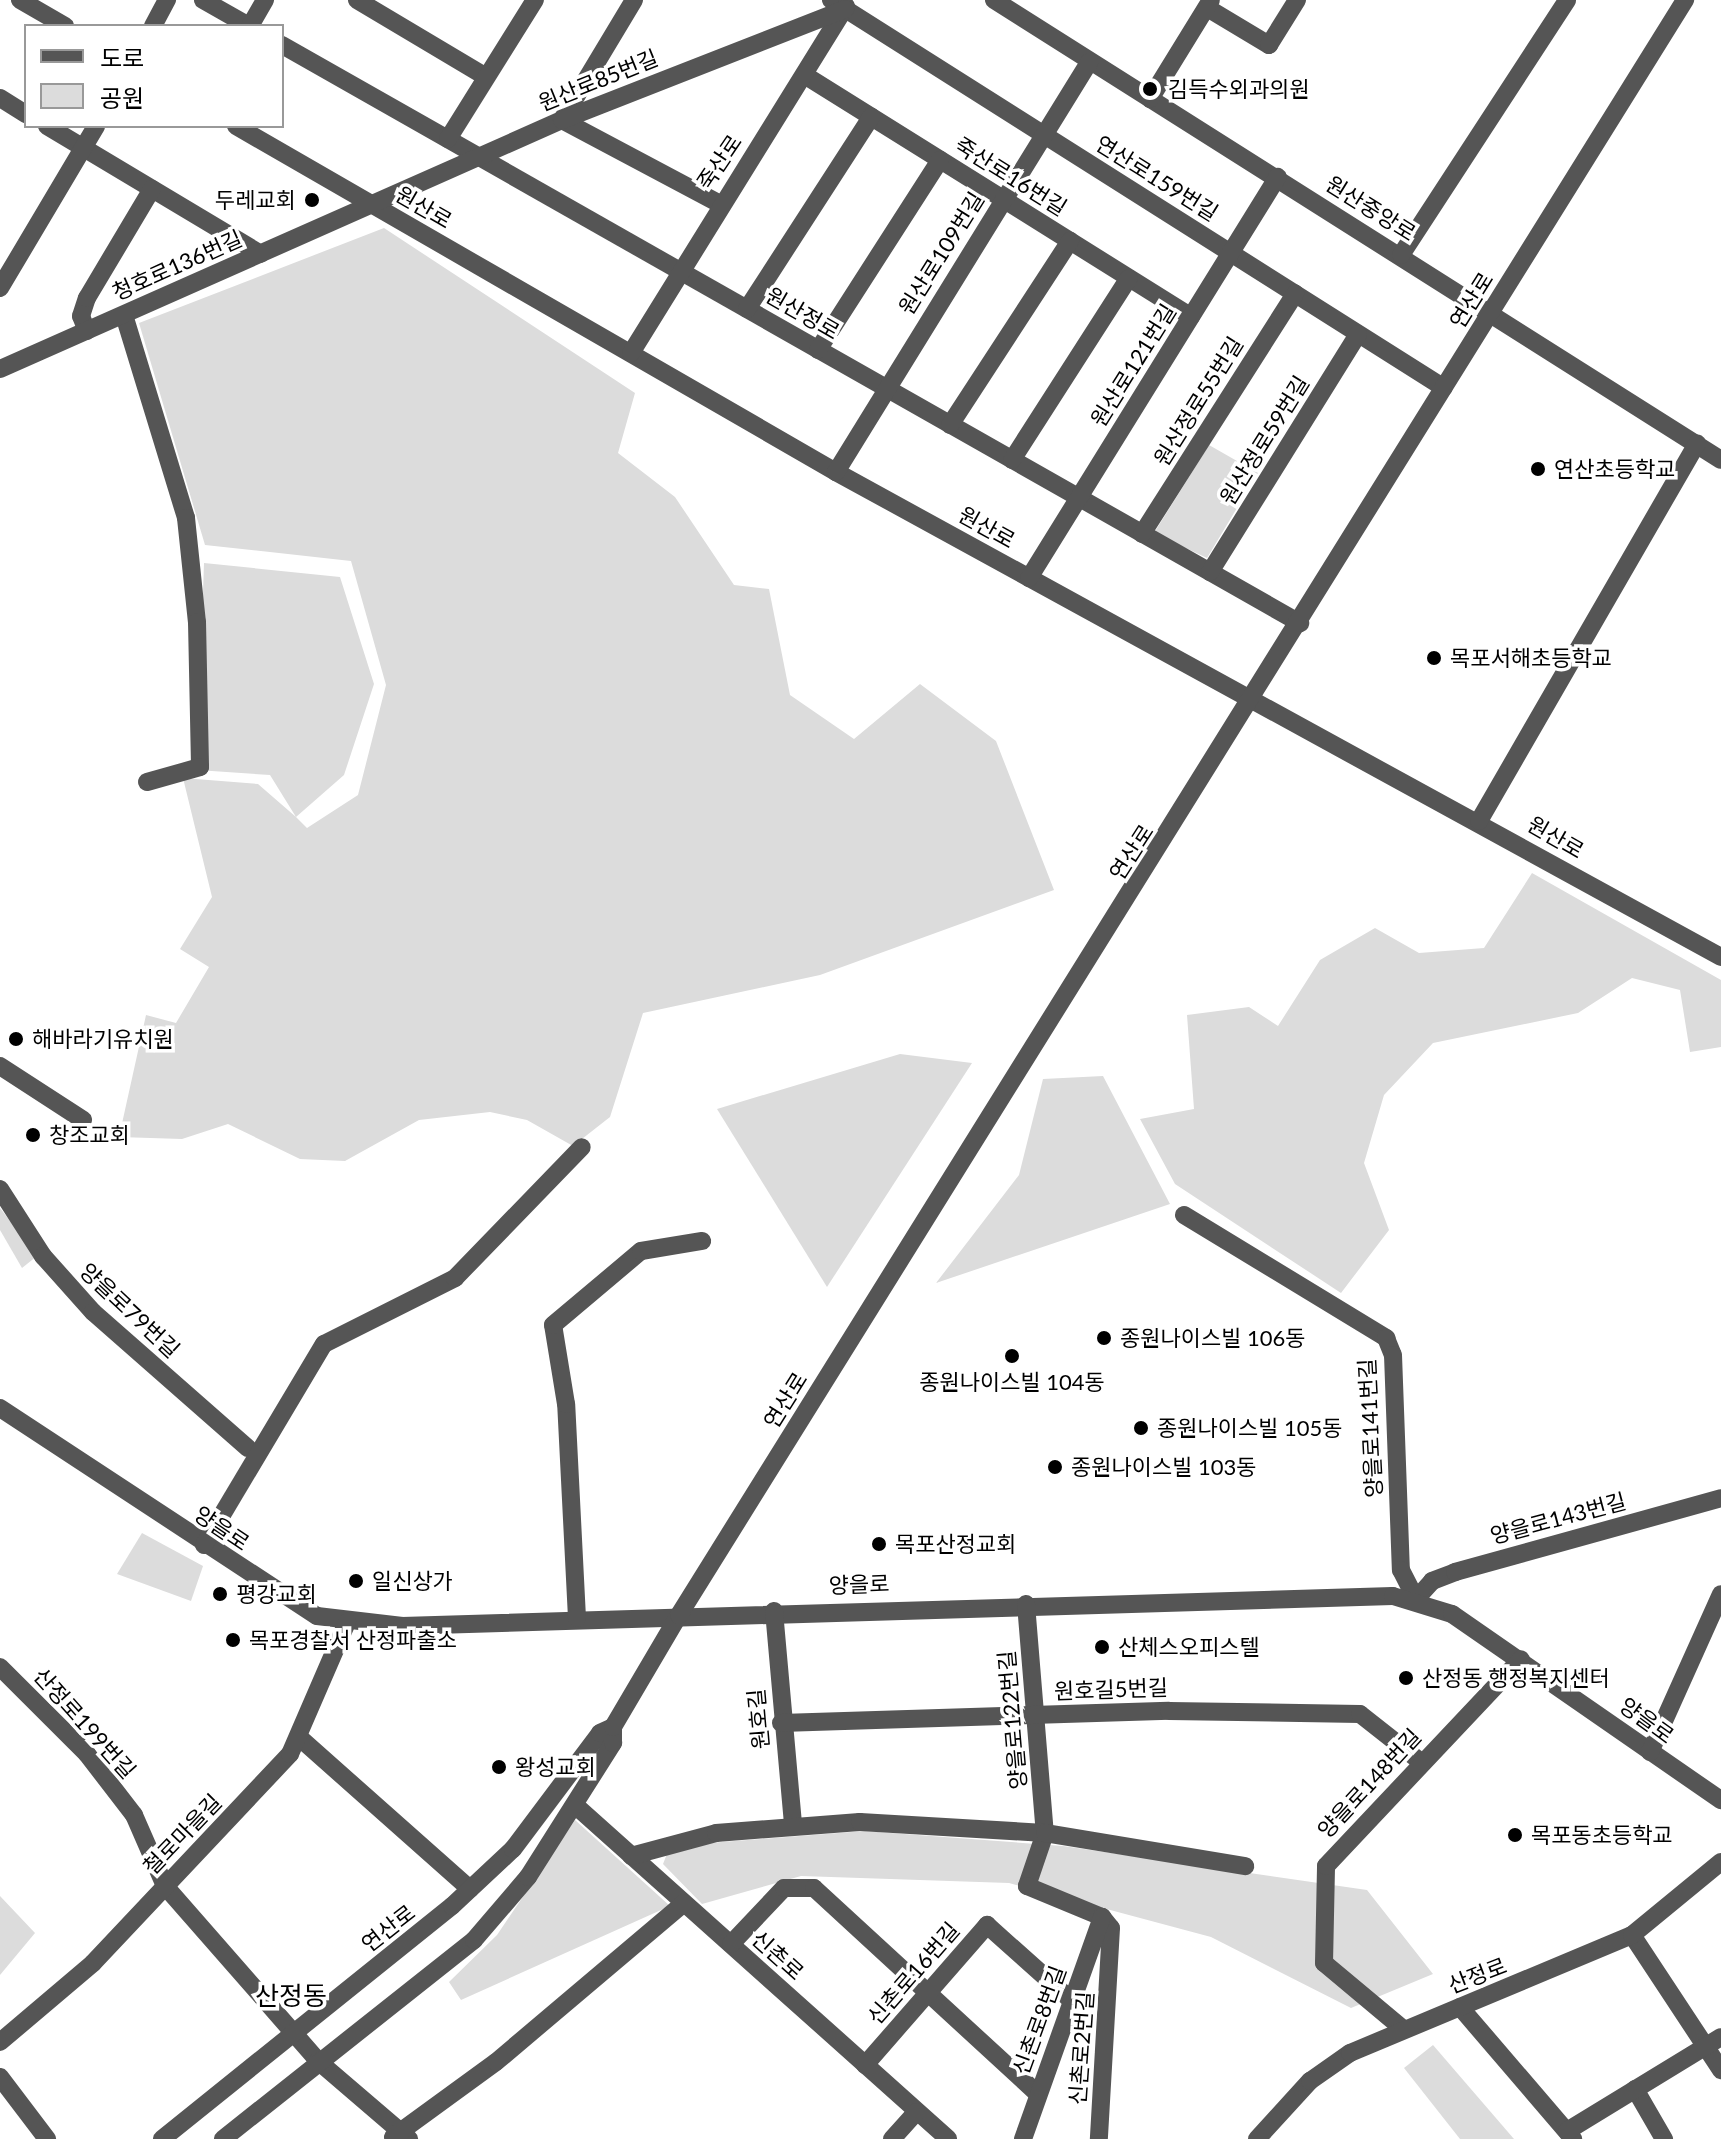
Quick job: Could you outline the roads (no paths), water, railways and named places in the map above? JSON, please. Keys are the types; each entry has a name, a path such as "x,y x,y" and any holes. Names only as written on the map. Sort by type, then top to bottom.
{"street":[{"path":"20,0 58,22 60,0"},
{"path":"154,24 167,0"},
{"path":"203,0 245,24"},
{"path":"250,24 265,0"},
{"path":"357,0 486,77"},
{"path":"458,168 448,139 535,0"},
{"path":"634,0 562,120 720,204"},
{"name":"원산중앙로","path":"994,0 1721,460"},
{"path":"1150,99 1210,5 1269,45 1297,0"},
{"path":"1401,255 1567,0"},
{"name":"연산로","path":"223,2139 474,1940 576,1806 613,1743 613,1727 679,1615 1256,696 1685,0"},
{"name":"원산로85번길","path":"375,207 562,120 842,3"},
{"name":"죽산로","path":"631,353 720,204 806,76 842,3"},
{"name":"연산로159번길","path":"842,3 1444,388"},
{"name":"원산정로","path":"284,46 1300,623"},
{"name":"원산로109번길","path":"836,472 885,388 1089,62"},
{"name":"죽산로16번길","path":"806,76 1191,317"},
{"path":"0,98 24,113"},
{"path":"747,309 871,117"},
{"path":"50,128 261,254"},
{"path":"0,288 95,128"},
{"name":"원산로","path":"239,128 836,472 1029,578 1256,696 1721,957"},
{"path":"818,350 940,160"},
{"name":"원산로121번길","path":"1029,578 1278,177"},
{"path":"87,331 81,316 87,298 152,189"},
{"name":"청호로136번길","path":"0,369 375,207"},
{"path":"950,425 1070,241"},
{"path":"1012,460 1129,278"},
{"name":"원산정로55번길","path":"1142,534 1295,294"},
{"path":"124,315 186,518 197,622 200,767 147,782"},
{"name":"원산정로59번길","path":"1210,572 1358,334"},
{"path":"1479,821 1697,443"},
{"path":"0,1066 83,1120"},
{"path":"204,1545 324,1344 455,1278 582,1147"},
{"name":"양을로79번길","path":"0,1189 43,1256 93,1312 248,1448"},
{"name":"양을로141번길","path":"1184,1215 1386,1338 1393,1355 1401,1570 1416,1599"},
{"path":"577,1618 566,1404 553,1325 641,1251 702,1241"},
{"name":"양을로","path":"0,1409 299,1610 347,1622 1026,1604 1416,1599 1521,1659 1721,1800"},
{"name":"양을로143번길","path":"1416,1599 1432,1581 1455,1572 1721,1498"},
{"path":"1650,1752 1721,1594"},
{"name":"양을로122번길","path":"1026,1604 1038,1715 1045,1833"},
{"name":"원호길","path":"774,1611 781,1723 793,1824"},
{"name":"철로마을길","path":"0,2042 93,1963 301,1739 347,1622"},
{"name":"양을로148번길","path":"1403,2029 1324,1963 1326,1866 1521,1659"},
{"name":"산정로199번길","path":"0,1667 87,1754 134,1815 165,1886 318,2061 400,2136"},
{"name":"원호길5번길","path":"781,1723 1038,1715 1360,1714 1421,1762"},
{"name":"연산로","path":"162,2139 470,1889 513,1849 600,1733 613,1727"},
{"path":"301,1739 470,1889"},
{"name":"신촌로","path":"576,1806 948,2139"},
{"path":"631,1856 673,1840 793,1824 1045,1833 1245,1866"},
{"path":"1045,1833 1027,1886 1102,1917"},
{"name":"산정로","path":"1261,2137 1327,2069 1403,2029 1632,1935 1721,1862"},
{"path":"731,1944 784,1888 801,1883 928,1992 1038,2094"},
{"path":"400,2136 496,2062 684,1903"},
{"name":"신촌로8번길","path":"1023,2139 1102,1917"},
{"name":"신촌로2번길","path":"1099,2139 1112,1948 1102,1917"},
{"name":"신촌로16번길","path":"865,2065 987,1925 1071,2000"},
{"path":"1632,1935 1714,2042 1721,2070"},
{"path":"1460,2007 1570,2135 1635,2089 1714,2042"},
{"path":"0,2077 47,2139"},
{"path":"1635,2089 1664,2139"},
{"path":"892,2139 916,2112"}],"place":[{"name":"김득수외과의원","path":"1150,89"},
{"name":"두레교회","path":"312,200"},
{"name":"연산초등학교","path":"1538,469"},
{"name":"목포서해초등학교","path":"1434,658"},
{"name":"해바라기유치원","path":"16,1039"},
{"name":"창조교회","path":"33,1135"},
{"name":"종원나이스빌 106동","path":"1104,1338"},
{"name":"종원나이스빌 104동","path":"1012,1356"},
{"name":"종원나이스빌 105동","path":"1141,1428"},
{"name":"종원나이스빌 103동","path":"1055,1467"},
{"name":"목포산정교회","path":"879,1544"},
{"name":"일신상가","path":"356,1581"},
{"name":"평강교회","path":"220,1594"},
{"name":"목포경찰서 산정파출소","path":"233,1640"},
{"name":"산체스오피스텔","path":"1102,1647"},
{"name":"산정동 행정복지센터","path":"1406,1678"},
{"name":"왕성교회","path":"499,1767"},
{"name":"목포동초등학교","path":"1515,1835"}],"district":[{"name":"산정동","path":"291,1996"}]}
